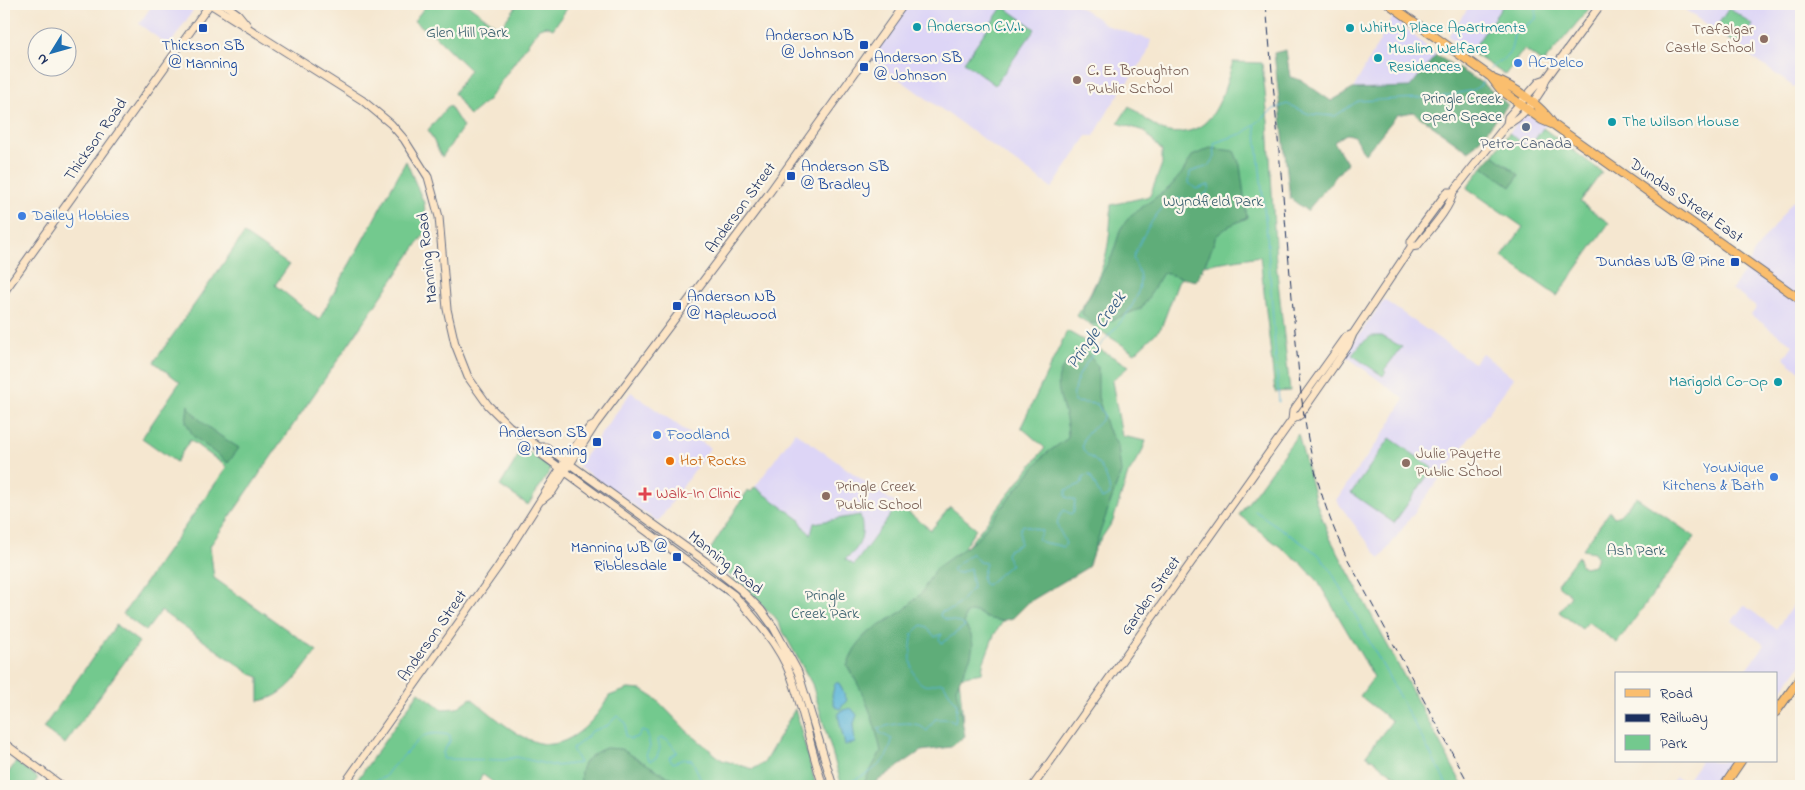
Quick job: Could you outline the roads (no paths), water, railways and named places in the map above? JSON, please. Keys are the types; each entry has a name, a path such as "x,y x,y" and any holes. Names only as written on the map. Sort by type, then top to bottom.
{"main road":[{"name":"Manning Road","path":"210,4 362,100 391,124 418,158 428,177 439,217 447,309 455,344 468,378 488,405 509,426 539,447 546,447 705,561 740,589 761,610 774,628 798,672 833,786"},
{"name":"Thickson Road","path":"4,292 210,4"},
{"name":"Manning Road","path":"224,4 238,14 251,29"},
{"name":"Anderson Street","path":"343,786 498,567 542,500 552,492 563,470 595,425 768,196 904,4"},
{"name":"Dundas Street East","path":"1389,4 1492,78 1506,84 1526,103 1547,114 1554,124 1801,300"},
{"name":"Garden Street","path":"1033,786 1292,420 1300,415 1351,341 1353,334 1411,247 1417,246 1452,197 1453,192 1506,124 1516,121 1540,81 1546,79 1601,4"},
{"name":"Garden Street","path":"1292,420 1294,411 1346,337 1353,334"},
{"path":"1337,350 1337,362"},
{"name":"Manning Road","path":"539,447 541,454 734,595 757,620 774,644 790,675 823,786"},
{"path":"1778,709 1801,677"},
{"path":"4,743 62,786"},
{"path":"1724,786 1740,762"}],"water":[{"path":"835,683 839,683 847,700 840,709 835,707 832,696"},
{"path":"851,708 857,715 853,726 855,743 845,745 838,715 840,711"}],"waterway":[{"name":"Pringle Creek","path":"1489,71 1510,53 1515,32 1536,19 1536,10 1539,4"},
{"name":"Pringle Creek","path":"843,785 875,768 886,756 892,739 880,733 878,728 910,723 916,724 927,731 935,719 948,719 955,723 957,704 943,683 924,685 915,675 911,661 913,633 922,625 927,627 935,637 942,634 939,639 942,643 965,626 940,616 941,612 956,606 973,588 970,568 959,573 953,572 953,568 972,553 979,562 986,563 982,578 983,583 987,585 1011,564 1006,555 1007,551 1020,544 1020,530 1023,525 1042,531 1038,539 1043,542 1062,547 1066,544 1058,527 1058,520 1064,510 1071,514 1074,511 1075,500 1066,497 1066,490 1081,484 1084,476 1090,475 1102,499 1110,495 1108,481 1102,470 1097,462 1085,452 1082,446 1086,435 1099,423 1104,415 1097,404 1074,402 1075,386 1082,370 1092,355 1118,326 1137,296 1140,277 1133,258 1155,217 1167,203 1180,199 1200,199 1209,190 1209,185 1196,189 1189,183 1190,172 1209,166 1215,157 1214,143 1244,133 1274,109 1287,104 1309,114 1335,116 1358,101 1440,97 1473,90 1480,86 1486,76"},
{"path":"1255,124 1267,235 1279,402"},
{"path":"1255,511 1318,554 1330,569 1448,786"},
{"name":"Pringle Creek","path":"361,786 385,777 420,738 429,734 450,735 450,741 443,752 443,759 505,760 516,757 555,766 580,763 572,749 587,737 590,732 608,725 617,716 626,723 625,736 630,739 637,737 642,731 647,733 650,747 646,755 650,761 657,757 660,748 658,740 661,738 668,740 677,752 669,758 673,763 684,759 692,760 704,786"}],"railway":[{"path":"1266,4 1299,376 1305,423 1314,467 1327,510 1345,554 1470,786"}],"place":[{"name":"Anderson C.V.I.","path":"917,27"},
{"name":"Thickson SB @ Manning","path":"203,28"},
{"name":"Whitby Place Apartments","path":"1350,28"},
{"name":"Trafalgar Castle School","path":"1764,39"},
{"name":"Anderson NB @ Johnson","path":"864,45"},
{"name":"Muslim Welfare Residences","path":"1378,58"},
{"name":"ACDelco","path":"1518,63"},
{"name":"Anderson SB @ Johnson","path":"864,67"},
{"name":"C. E. Broughton Public School","path":"1077,80"},
{"name":"The Wilson House","path":"1612,122"},
{"name":"Petro-Canada","path":"1526,127"},
{"name":"Anderson SB @ Bradley","path":"791,176"},
{"name":"Dailey Hobbies","path":"22,216"},
{"name":"Dundas WB @ Pine","path":"1735,262"},
{"name":"Anderson NB @ Maplewood","path":"677,306"},
{"name":"Marigold Co-Op","path":"1778,382"},
{"name":"Foodland","path":"657,435"},
{"name":"Anderson SB @ Manning","path":"597,442"},
{"name":"Hot Rocks","path":"670,461"},
{"name":"Julie Payette Public School","path":"1406,463"},
{"name":"YouNique Kitchens & Bath","path":"1774,477"},
{"name":"Walk-In Clinic","path":"645,494"},
{"name":"Pringle Creek Public School","path":"826,496"},
{"name":"Manning WB @ Ribblesdale","path":"677,557"}],"park label":[{"name":"Glen Hill Park","path":"467,33"},
{"name":"Pringle Creek Open Space","path":"1462,108"},
{"name":"Wyndfield Park","path":"1213,202"},
{"name":"Ash Park","path":"1636,551"},
{"name":"Pringle Creek Park","path":"825,605"}]}
